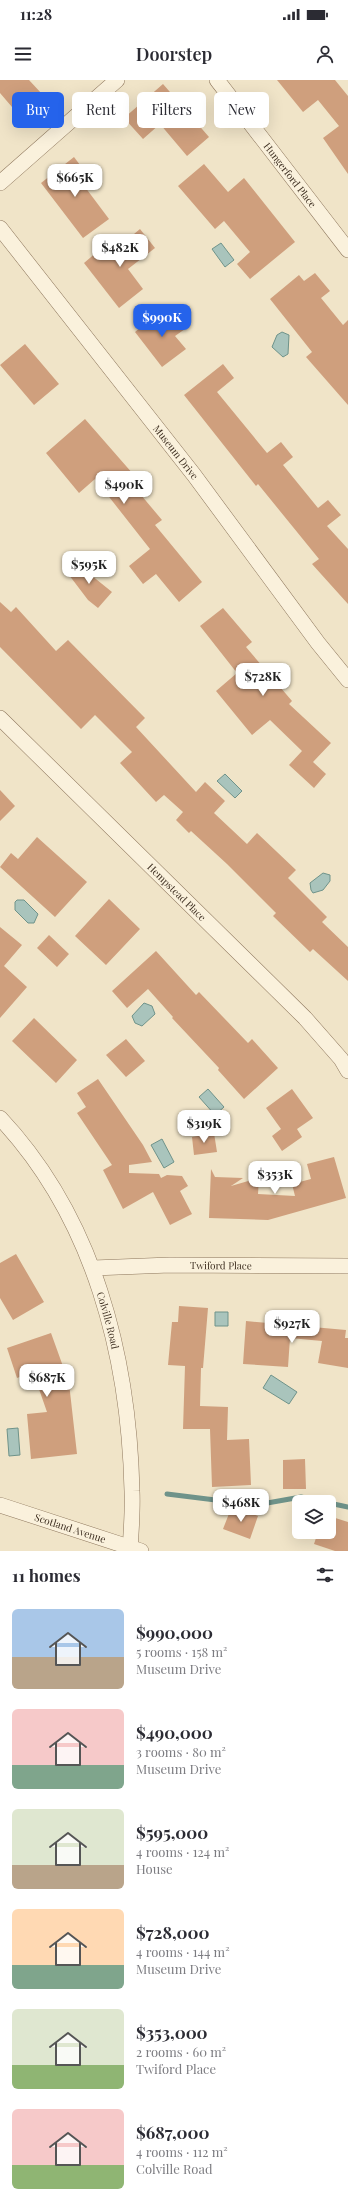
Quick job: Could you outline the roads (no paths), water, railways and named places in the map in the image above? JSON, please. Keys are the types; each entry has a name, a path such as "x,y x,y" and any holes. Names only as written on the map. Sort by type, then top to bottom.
{"street":[{"path":"0,183 117,80"},
{"name":"Hungerford Place","path":"217,80 348,250"},
{"name":"Museum Drive","path":"0,228 194,475 314,638 348,680"},
{"name":"Hempstead Place","path":"0,718 305,1018 341,1059 348,1070"},
{"name":"Colville Road","path":"0,1118 40,1167 58,1194 81,1238 93,1268 107,1313 126,1412 132,1492 133,1550"},
{"name":"Twiford Place","path":"93,1268 164,1265 348,1266"},
{"name":"Scotland Avenue","path":"0,1505 133,1550"}],"water":[{"path":"221,243 234,260 225,267 212,249"},
{"path":"282,332 289,335 288,354 283,357 272,347 277,335"},
{"path":"225,774 242,791 235,798 217,781"},
{"path":"323,873 330,875 330,881 323,890 313,893 310,883"},
{"path":"17,900 24,900 38,914 34,923 28,923 15,910 15,902"},
{"path":"144,1003 152,1006 155,1014 142,1026 135,1023 132,1016"},
{"path":"208,1089 224,1107 215,1115 199,1097"},
{"path":"162,1139 174,1162 164,1168 151,1145"},
{"path":"215,1312 228,1312 228,1326 215,1326"},
{"path":"271,1375 297,1392 289,1404 263,1388"},
{"path":"18,1428 20,1455 9,1456 7,1429"}],"waterway":[{"path":"167,1494 256,1505 292,1499"},
{"path":"336,1504 348,1507"}]}
